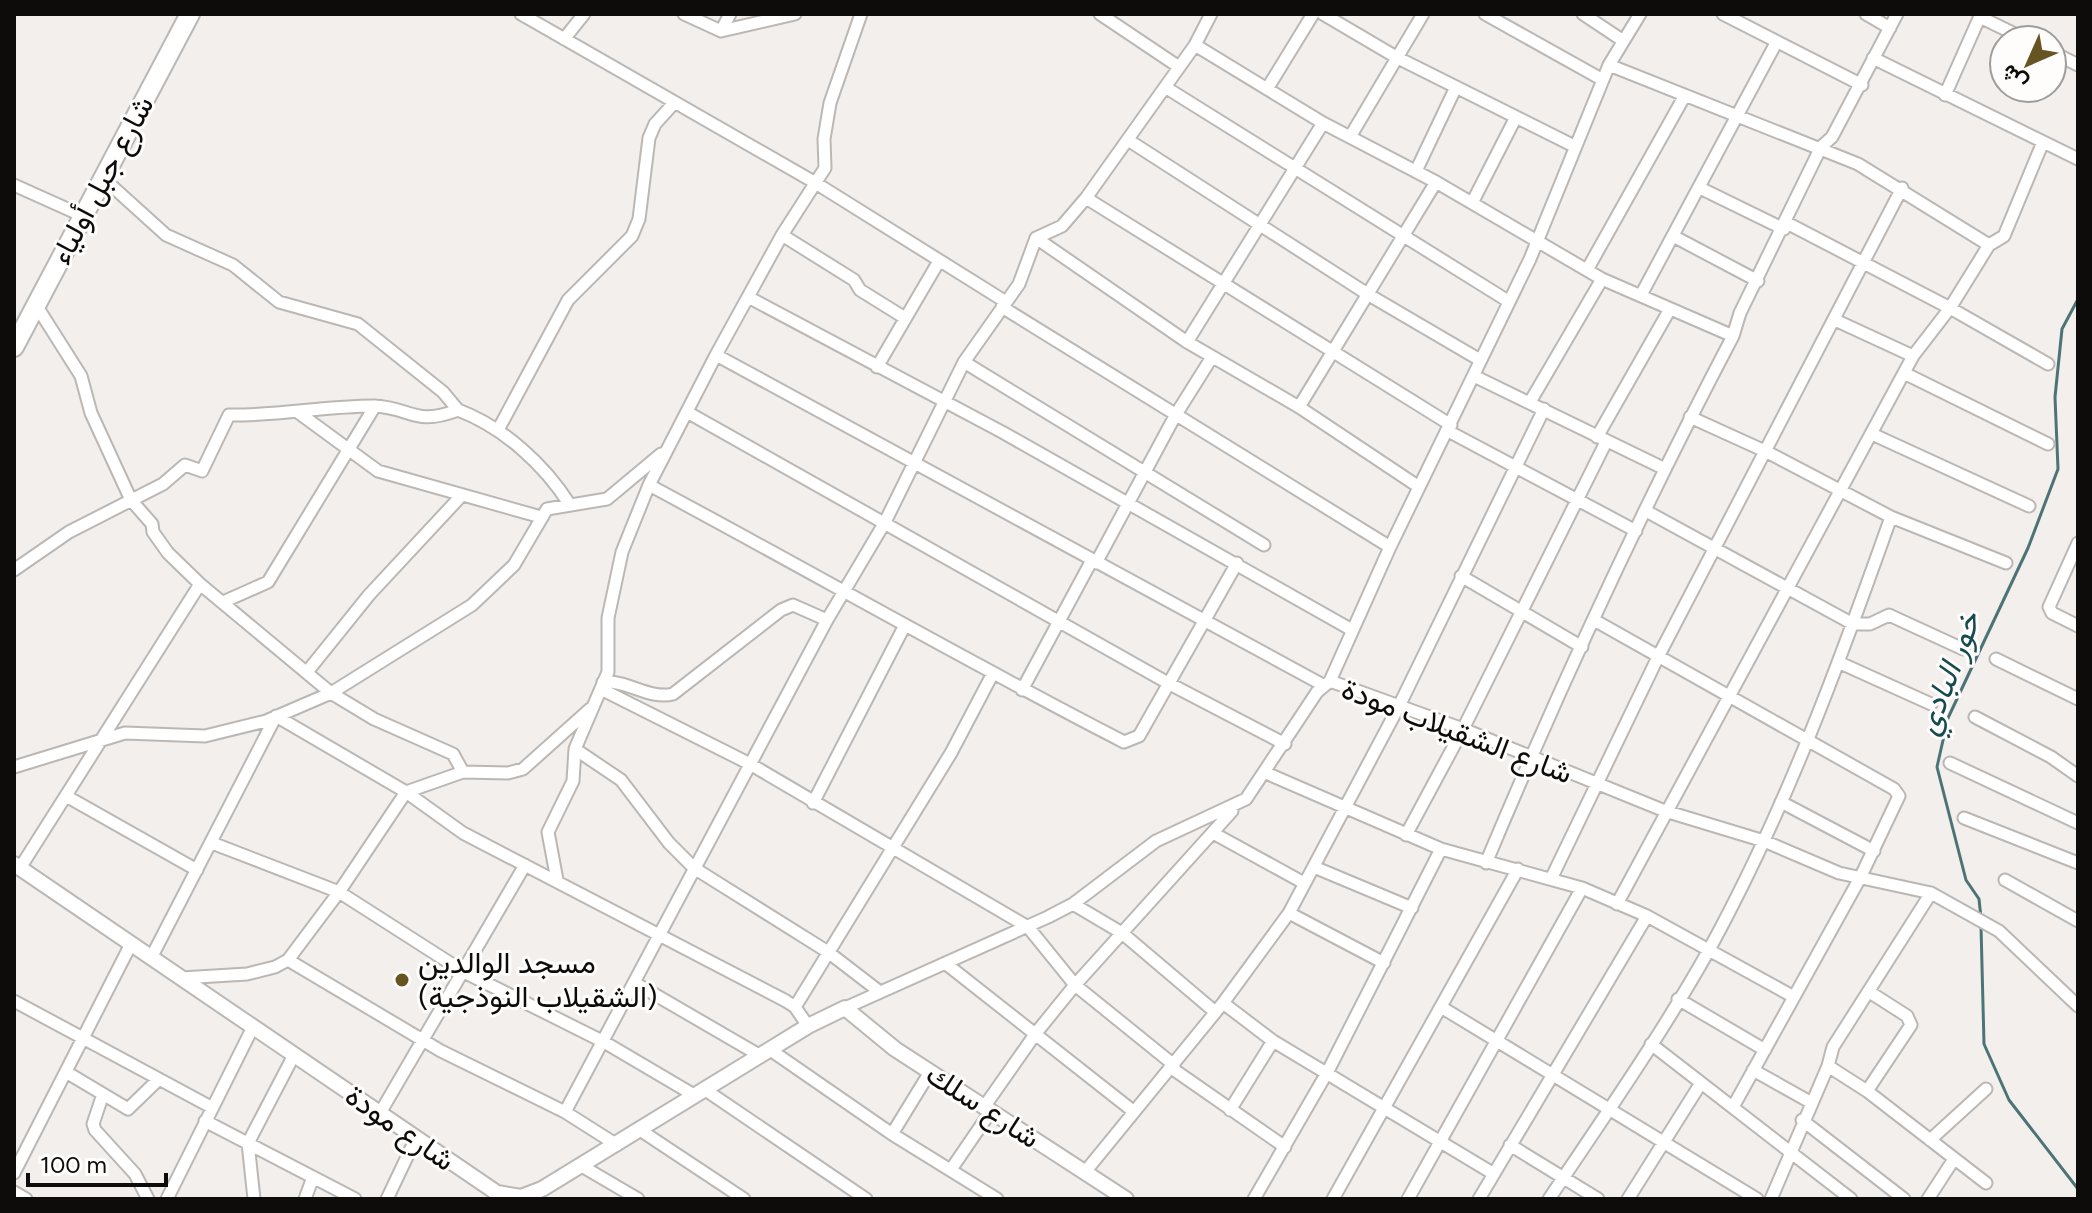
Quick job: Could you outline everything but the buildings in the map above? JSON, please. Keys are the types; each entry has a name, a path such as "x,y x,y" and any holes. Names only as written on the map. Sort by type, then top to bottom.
{"highway":[{"name":"شارع جبل أولياء","path":"15,344 190,14"}],"street":[{"path":"521,14 814,182 1175,416 1390,547"},
{"path":"564,39 584,14"},
{"path":"684,14 721,31 795,14"},
{"path":"721,31 730,14"},
{"path":"557,880 548,832 573,781 575,749 602,686 610,658 609,607 622,552 649,485 716,355 782,235 825,168 824,139 830,103 861,14"},
{"path":"1100,14 1179,67"},
{"path":"565,1112 827,620 885,522 943,400 964,362 1019,284 1036,238 1062,226 1086,198 1195,45 1211,14"},
{"path":"1267,89 1313,14"},
{"path":"1323,14 1396,57 1574,146"},
{"path":"1350,137 1423,14"},
{"path":"1485,14 1603,80"},
{"path":"1583,14 1622,40"},
{"path":"716,355 1205,621 1326,683 1536,241 1609,65 1640,14"},
{"path":"1723,14 1862,85"},
{"path":"1866,14 1890,28"},
{"path":"1486,863 1531,757 1690,417 1733,336 1821,147 1832,137 1862,85 1897,14"},
{"path":"1945,95 1981,15"},
{"path":"1641,295 1776,43"},
{"path":"1195,45 1323,123 1436,182 1602,279 1733,336"},
{"path":"1873,58 2078,159"},
{"path":"1609,65 1684,97 1821,147 1902,188 1989,245"},
{"path":"1165,87 1508,301"},
{"path":"1416,171 1456,87"},
{"path":"1587,270 1684,97"},
{"path":"498,430 568,300 632,236 639,219 649,138 655,124 674,103"},
{"path":"1472,203 1516,117"},
{"path":"1187,342 1323,123"},
{"path":"1128,140 1369,295 1480,360"},
{"path":"1617,904 1913,356 1950,308 1989,245 2004,236 2043,142"},
{"path":"103,178 166,235 233,265 279,302 358,324 443,392 458,410 498,430 543,469 570,505"},
{"path":"1299,407 1436,182"},
{"path":"14,185 83,216"},
{"path":"1700,188 1785,226 1950,308 2048,364"},
{"path":"1551,879 1659,655 1902,188"},
{"path":"1086,198 1333,350 1449,428 1576,502 1636,531"},
{"path":"782,235 854,280 860,290 905,318"},
{"path":"1673,236 1758,281"},
{"path":"1036,238 1187,342 1299,407 1419,487"},
{"path":"877,367 939,261"},
{"path":"1530,402 1602,279"},
{"path":"750,298 943,400 1352,630"},
{"path":"36,305 81,376 91,413 131,500 168,553 200,584 331,693 374,719 453,754 463,772"},
{"path":"1406,835 1521,614 1576,502 1602,439 1670,309"},
{"path":"1835,320 1913,356"},
{"path":"1022,690 1058,621 1130,504 1175,416 1212,357"},
{"path":"964,362 1264,545"},
{"path":"1904,373 2048,444"},
{"path":"1474,376 1665,469"},
{"path":"14,570 69,532 163,484 185,465 202,471 229,415 375,406 432,420 458,410"},
{"path":"223,602 268,582 375,406"},
{"path":"1085,1172 1219,1007 1289,913 1399,706 1544,409"},
{"path":"687,412 1168,683 1285,744"},
{"path":"299,413 378,471 541,517"},
{"path":"1690,417 1767,452 1891,517 2006,563"},
{"path":"1872,434 2029,506"},
{"path":"14,767 103,737 139,731 205,736 276,716 331,693 472,605 514,565 541,517 552,506 607,499 666,450"},
{"path":"649,485 846,591 992,675 1124,742 1139,736 1237,563"},
{"path":"307,672 369,595 462,495"},
{"path":"1646,511 1853,624 1870,624 1889,615 1963,649"},
{"path":"1549,1199 1651,1044 1709,948 1764,841 1853,624 1891,517"},
{"path":"2078,543 2049,607 2052,613 2078,626"},
{"path":"2065,569 2078,576"},
{"path":"1461,576 1521,614 1582,647"},
{"path":"17,866 66,796 200,584"},
{"path":"602,686 620,682 657,696 673,694 781,610 793,605 827,620"},
{"path":"1594,620 1894,789 1899,796 1860,878 1733,1107"},
{"path":"813,803 905,625"},
{"path":"1996,659 2078,699"},
{"path":"1838,662 1931,704"},
{"path":"795,1007 951,753 992,675"},
{"name":"شارع الشقيلاب مودة","path":"845,1008 1073,904 1165,836 1239,803 1266,773 1326,683 1463,729 1665,811 1764,841 1839,873 1931,893 1965,909 1999,931 2077,1002"},
{"path":"602,686 750,764 1028,927 1075,985 1172,1066 1285,1147"},
{"path":"180,978 247,974 275,967 288,960 339,892 406,792 463,772 508,773 523,769 594,705"},
{"path":"276,716 406,792 463,833 795,1007 808,1026"},
{"path":"151,958 276,716"},
{"path":"1975,717 2051,757 2078,776"},
{"path":"575,749 621,780 669,843 694,868 828,952 880,992"},
{"path":"1950,763 2078,823"},
{"path":"1266,773 1441,849 1582,888 1647,916 1794,997"},
{"path":"66,796 197,870"},
{"path":"1781,802 1874,851"},
{"path":"952,1168 1036,1033 1075,985 1239,803"},
{"path":"1964,818 2078,863"},
{"path":"1213,833 1304,883"},
{"path":"212,843 339,892 464,972 699,1092 866,1199"},
{"path":"1254,1199 1328,1071 1441,849"},
{"path":"380,1113 525,865"},
{"name":"شارع مودة","path":"17,866 487,1188 505,1197 522,1198 542,1189 764,1052 845,1008"},
{"path":"1314,867 1412,908"},
{"path":"1333,1199 1518,869"},
{"path":"2005,880 2078,921"},
{"path":"1408,1199 1499,1042 1582,888"},
{"path":"1771,1199 1802,1120 1828,1066 1833,1047 1871,993 1931,893"},
{"path":"1073,904 1122,933 1219,1007 1494,1174"},
{"path":"1289,913 1384,963"},
{"path":"1479,1199 1647,916"},
{"path":"14,1173 131,944"},
{"path":"288,960 423,1037 441,1051 565,1112 617,1145"},
{"path":"945,963 1133,1111"},
{"path":"635,983 764,1052 997,1199"},
{"path":"1867,1091 1911,1025 1907,1016 1871,993"},
{"path":"1678,999 1765,1050"},
{"path":"16,1005 83,1037 211,1107"},
{"path":"1441,1007 1757,1199"},
{"name":"شارع سلك","path":"845,1008 879,1038 1126,1199"},
{"path":"167,1199 253,1027"},
{"path":"1230,1110 1273,1041"},
{"path":"1651,1044 1851,1199"},
{"path":"254,1199 248,1143 294,1055"},
{"path":"1828,1066 1867,1091 1986,1183"},
{"path":"1753,1070 1810,1102"},
{"path":"66,1072 102,1097 131,1109 159,1079"},
{"path":"892,1134 930,1072"},
{"path":"1628,1199 1701,1083"},
{"path":"1930,1140 1986,1089"},
{"path":"102,1097 93,1124 95,1130 135,1174 148,1199"},
{"path":"1802,1120 1904,1199"},
{"path":"205,1121 355,1199"},
{"path":"640,1130 744,1199"},
{"path":"387,1199 416,1138"},
{"path":"1510,1145 1598,1199"},
{"path":"1928,1199 1954,1159"},
{"path":"580,1165 638,1199"},
{"path":"305,1199 313,1177"},
{"path":"14,1192 26,1199"}],"waterway":[{"name":"خور البادي","path":"1981,918 1979,899 1966,880 1937,767 1948,718 2028,548 2058,469 2055,397 2062,329 2078,299"},
{"name":"خور البادي","path":"1981,926 1984,1044 2009,1100 2078,1189"}],"place":[{"name":"مسجد الوالدين (الشقيلاب النوذجية)","path":"402,980"}]}
